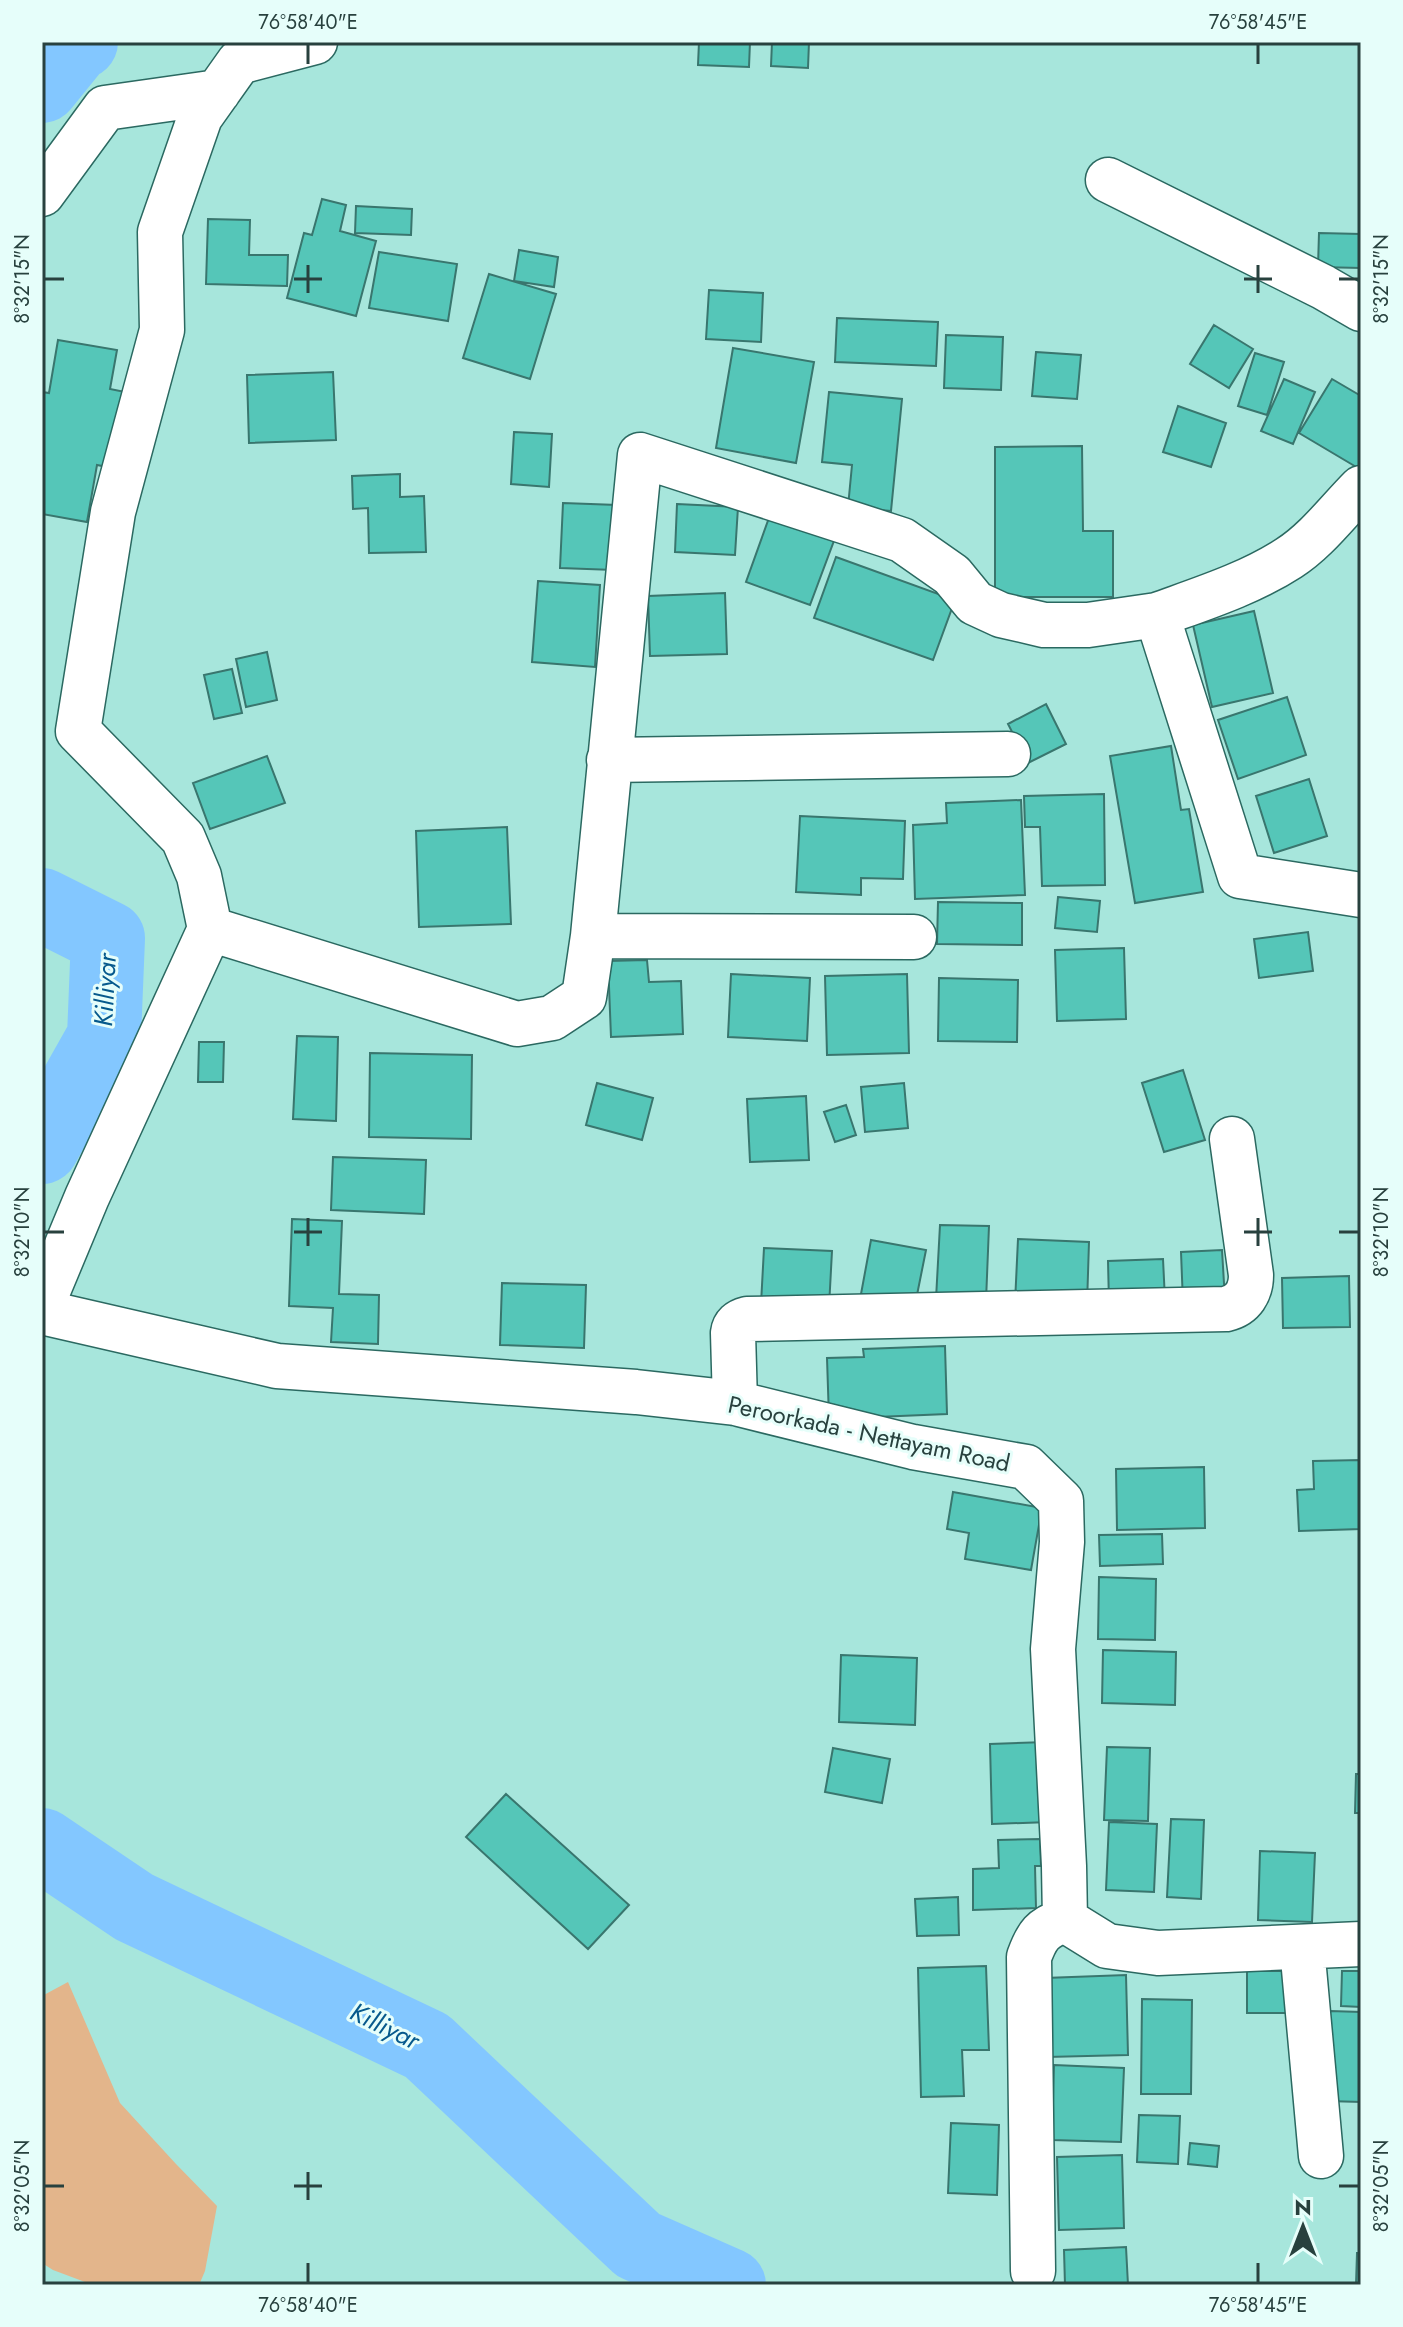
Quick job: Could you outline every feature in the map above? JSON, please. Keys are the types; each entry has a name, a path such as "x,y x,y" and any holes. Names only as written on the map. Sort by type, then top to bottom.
{"street":[{"path":"42,1305 87,1197 210,929 199,876 183,838 78,731 113,512 162,330 160,232 200,117 239,62 315,42"},
{"path":"42,194 105,108 218,92"},
{"path":"1108,180 1361,309"},
{"path":"210,929 517,1024 552,1018 584,997 593,936 640,455 902,540 952,575 975,603 1001,615 1044,625 1088,625 1157,615 1230,588 1290,557 1361,488"},
{"path":"1157,615 1240,876 1361,895"},
{"path":"609,760 1008,754"},
{"path":"593,936 914,937"},
{"path":"735,1403 733,1329 741,1320 1226,1309 1237,1305 1248,1291 1251,1275 1232,1139"},
{"name":"Peroorkada - Nettayam Road","path":"42,1312 277,1366 636,1392 735,1403 913,1447 1026,1467 1061,1501 1062,1542 1053,1649 1065,1920"},
{"path":"1033,2271 1029,1957 1036,1938 1049,1925 1065,1920 1107,1946 1158,1953 1361,1944"},
{"path":"1302,1947 1321,2156"}],"shaded area":[{"path":"68,1982 120,2103 217,2206 205,2271 199,2285 93,2285 42,2263 42,1996"}],"building":[{"path":"699,42 750,42 749,67 698,65"},
{"path":"772,42 809,42 808,68 771,66"},
{"path":"322,199 346,205 340,231 376,241 356,316 287,298 304,233 312,235"},
{"path":"356,206 412,209 411,235 355,233"},
{"path":"208,219 250,220 249,255 288,255 287,286 206,284"},
{"path":"1319,233 1361,234 1361,268 1318,267"},
{"path":"519,250 558,257 554,287 514,281"},
{"path":"379,252 457,264 448,321 369,308"},
{"path":"489,274 556,294 530,379 463,358"},
{"path":"709,290 763,293 761,342 706,339"},
{"path":"837,318 938,322 936,366 835,362"},
{"path":"1214,325 1253,349 1229,388 1190,364"},
{"path":"946,335 1003,337 1001,390 944,388"},
{"path":"58,340 117,350 110,389 130,393 117,469 97,465 87,522 42,514 42,392 49,393"},
{"path":"733,348 814,362 796,463 716,448"},
{"path":"1036,352 1081,355 1077,399 1032,396"},
{"path":"1255,353 1284,362 1267,415 1238,406"},
{"path":"333,372 336,440 249,443 247,375"},
{"path":"1284,379 1315,392 1293,444 1261,431"},
{"path":"1332,379 1361,396 1361,464 1358,468 1299,433"},
{"path":"829,392 902,399 891,511 848,507 852,465 822,462"},
{"path":"1178,406 1226,423 1211,467 1163,452"},
{"path":"514,432 552,434 549,487 511,484"},
{"path":"1082,446 1083,531 1113,531 1113,597 995,597 995,447"},
{"path":"400,474 400,497 424,496 426,552 369,553 368,508 353,509 352,476"},
{"path":"563,503 617,505 614,570 560,568"},
{"path":"677,504 738,507 735,555 675,552"},
{"path":"770,515 835,538 810,605 746,582"},
{"path":"836,557 955,600 933,660 814,618"},
{"path":"538,581 600,585 595,667 532,662"},
{"path":"725,593 727,654 650,656 648,596"},
{"path":"1254,611 1273,693 1212,707 1193,625"},
{"path":"267,652 277,700 246,707 236,659"},
{"path":"232,669 242,713 214,719 204,675"},
{"path":"1287,697 1306,755 1238,779 1218,720"},
{"path":"1046,704 1066,744 1028,763 1008,724"},
{"path":"1171,746 1181,810 1189,809 1203,892 1135,903 1110,756"},
{"path":"267,756 285,803 210,829 193,783"},
{"path":"1309,779 1327,836 1274,853 1256,796"},
{"path":"1104,794 1105,885 1042,886 1040,827 1025,827 1024,796"},
{"path":"1021,800 1025,895 915,899 913,825 947,823 946,803"},
{"path":"800,816 905,821 903,879 861,878 861,895 796,892"},
{"path":"507,827 511,924 419,927 416,831"},
{"path":"1058,897 1100,901 1097,932 1055,928"},
{"path":"938,902 1022,903 1022,945 937,944"},
{"path":"1308,932 1313,971 1259,978 1254,939"},
{"path":"1124,948 1126,1019 1057,1021 1055,950"},
{"path":"647,960 649,982 681,981 683,1034 611,1037 608,961"},
{"path":"731,974 810,978 807,1041 728,1037"},
{"path":"907,974 909,1053 827,1055 825,976"},
{"path":"939,978 1018,980 1017,1042 938,1041"},
{"path":"297,1036 338,1037 336,1121 293,1119"},
{"path":"199,1042 224,1042 223,1082 198,1082"},
{"path":"370,1053 472,1055 471,1139 369,1137"},
{"path":"1183,1070 1205,1140 1164,1152 1142,1083"},
{"path":"597,1083 653,1098 642,1140 586,1125"},
{"path":"904,1083 908,1128 865,1132 861,1087"},
{"path":"806,1096 809,1160 750,1162 747,1099"},
{"path":"846,1105 856,1135 835,1142 824,1112"},
{"path":"333,1157 426,1160 424,1214 331,1210"},
{"path":"292,1219 342,1221 339,1294 379,1295 378,1344 331,1342 333,1308 289,1306"},
{"path":"940,1225 989,1226 986,1301 936,1299"},
{"path":"1018,1239 1089,1242 1087,1305 1015,1303"},
{"path":"871,1240 926,1250 915,1305 861,1294"},
{"path":"764,1248 832,1251 829,1307 761,1304"},
{"path":"1222,1250 1225,1300 1183,1303 1181,1252"},
{"path":"1163,1259 1165,1300 1109,1303 1108,1261"},
{"path":"1349,1276 1350,1327 1283,1328 1282,1278"},
{"path":"502,1283 586,1285 584,1348 500,1345"},
{"path":"945,1346 947,1414 829,1419 827,1358 864,1357 863,1349"},
{"path":"1361,1460 1361,1529 1299,1531 1297,1490 1314,1489 1313,1461"},
{"path":"1204,1467 1205,1528 1117,1530 1116,1469"},
{"path":"953,1492 1042,1508 1031,1570 965,1559 969,1533 947,1529"},
{"path":"1162,1534 1163,1564 1100,1566 1099,1535"},
{"path":"1099,1577 1156,1579 1155,1640 1098,1639"},
{"path":"1103,1650 1176,1652 1175,1705 1102,1703"},
{"path":"841,1655 917,1658 915,1725 839,1722"},
{"path":"1046,1742 1049,1822 992,1824 990,1744"},
{"path":"1107,1747 1150,1748 1148,1821 1104,1820"},
{"path":"833,1748 890,1759 882,1803 825,1792"},
{"path":"1356,1774 1361,1774 1361,1813 1355,1813"},
{"path":"506,1794 629,1905 588,1949 466,1837"},
{"path":"1171,1819 1204,1820 1201,1899 1167,1897"},
{"path":"1109,1822 1157,1824 1154,1892 1106,1890"},
{"path":"1040,1839 1041,1866 1035,1866 1036,1908 973,1910 973,1869 999,1868 998,1840"},
{"path":"1260,1851 1315,1853 1312,1922 1258,1920"},
{"path":"958,1897 959,1935 917,1936 915,1899"},
{"path":"986,1966 989,2050 962,2050 964,2096 921,2097 918,1968"},
{"path":"1247,1971 1287,1971 1288,2013 1247,2013"},
{"path":"1342,1971 1361,1971 1361,2007 1341,2006"},
{"path":"1126,1975 1128,2055 1047,2057 1045,1978"},
{"path":"1142,1999 1192,2000 1191,2094 1141,2094"},
{"path":"1330,2011 1361,2012 1361,2102 1327,2101"},
{"path":"1054,2065 1124,2068 1121,2142 1052,2140"},
{"path":"1139,2115 1180,2116 1178,2164 1137,2162"},
{"path":"951,2123 999,2125 997,2195 948,2193"},
{"path":"1190,2143 1219,2146 1217,2167 1188,2164"},
{"path":"1122,2155 1124,2228 1059,2230 1057,2157"},
{"path":"1126,2247 1128,2285 1065,2285 1064,2250"},
{"path":"1357,2253 1361,2253 1361,2285 1356,2285"}],"waterway":[{"name":"Killiyar","path":"42,86 76,44 81,42"},
{"name":"Killiyar","path":"42,905 108,938 104,1037 42,1147"},
{"name":"Killiyar","path":"42,1845 134,1907 427,2046 638,2245 729,2285"}]}
